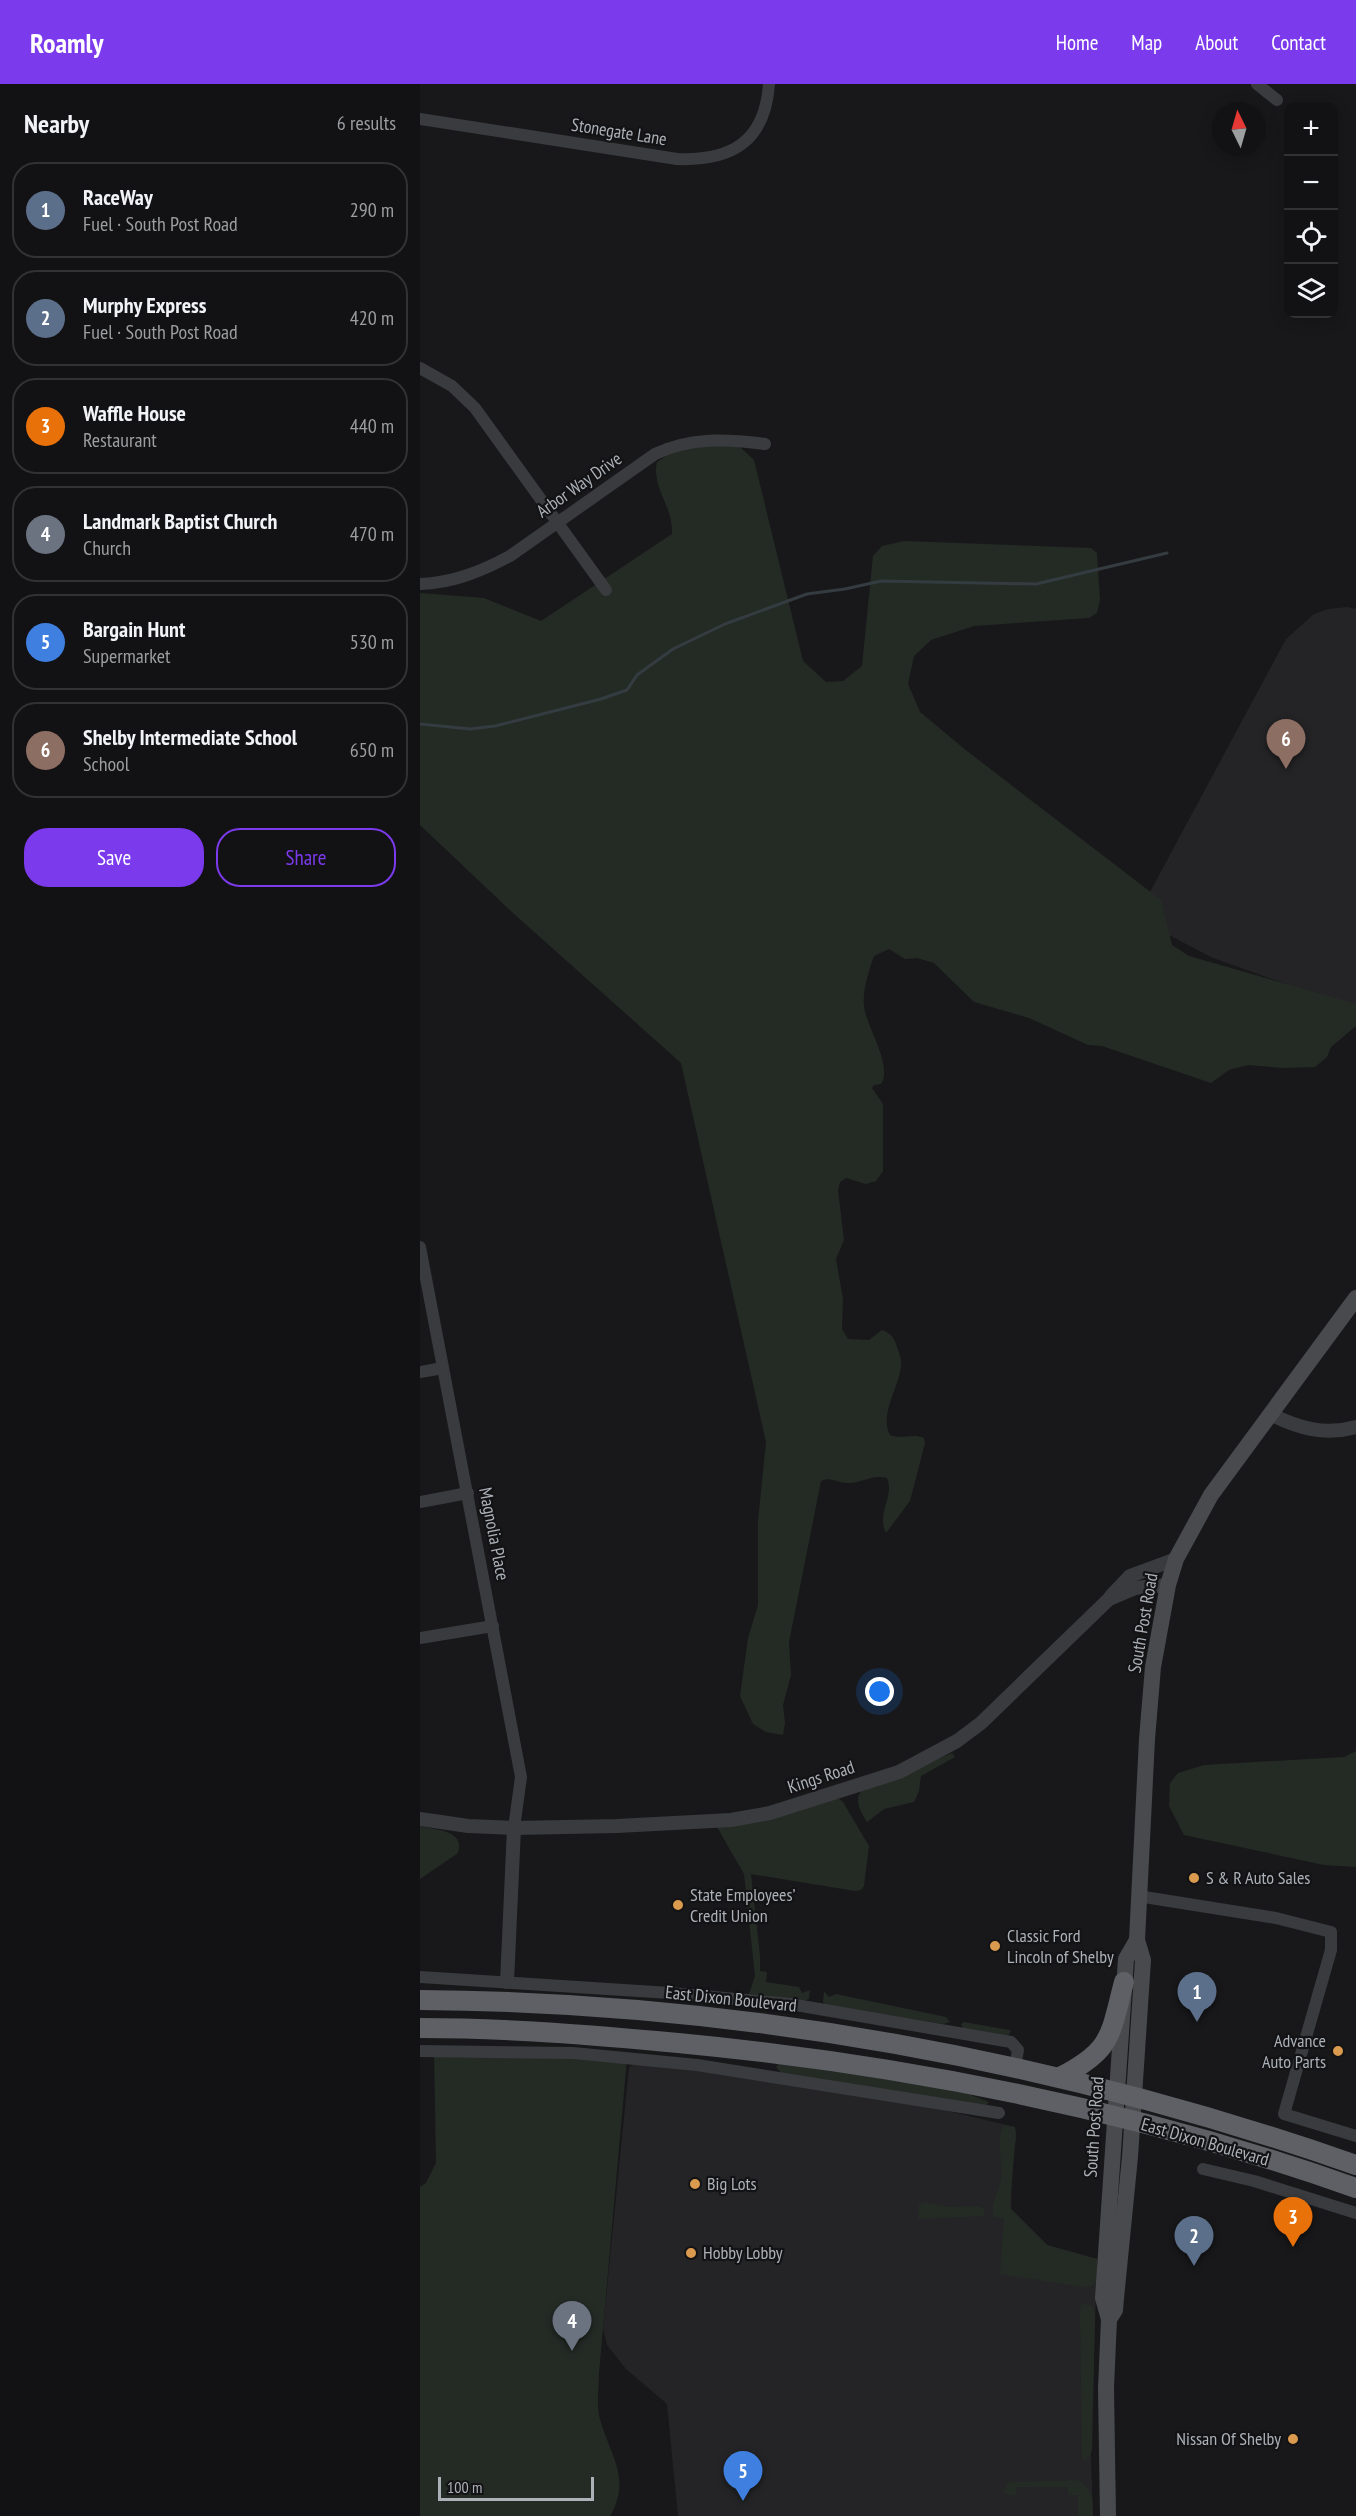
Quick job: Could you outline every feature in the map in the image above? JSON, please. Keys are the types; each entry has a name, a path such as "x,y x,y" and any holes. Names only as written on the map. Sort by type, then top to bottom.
{"highway":[{"path":"1060,2077 1089,2061 1105,2045 1124,1982"},
{"name":"East Dixon Boulevard","path":"420,2000 480,2000 681,2013 820,2032 1060,2077 1126,2094 1356,2165"},
{"name":"East Dixon Boulevard","path":"420,2028 489,2028 583,2034 769,2052 940,2077 1004,2089 1237,2149 1356,2188"}],"main road":[{"name":"South Post Road","path":"1108,2516 1106,2388 1109,2319 1115,2310 1124,2119 1143,1959 1137,1940 1138,1896 1153,1667 1168,1585 1176,1559 1211,1495 1356,1298"},
{"name":"South Post Road","path":"1126,2094 1124,1982 1126,1959 1137,1940"}],"street":[{"name":"Stonegate Lane","path":"420,119 666,158 712,158 736,149 754,132 766,107 769,84"},
{"path":"1257,84 1277,100"},
{"path":"420,368 452,386 475,408 556,524 606,590"},
{"name":"Arbor Way Drive","path":"420,584 467,576 490,567 556,524 655,454 672,446 689,441 709,440 765,444"},
{"name":"Magnolia Place","path":"420,1247 521,1777 514,1828"},
{"path":"420,1372 443,1368"},
{"path":"1270,1414 1295,1425 1322,1432 1356,1427"},
{"path":"420,1502 468,1493"},
{"path":"1109,1599 1130,1576 1176,1559"},
{"name":"Kings Road","path":"420,1819 468,1826 514,1828 641,1826 731,1820 770,1813 899,1772 957,1742 981,1723 1109,1599 1135,1588 1168,1585"},
{"path":"420,1638 493,1626"},
{"path":"507,1982 514,1828"},
{"path":"1138,1896 1276,1918 1331,1932 1331,1950 1284,2114 1356,2136"},
{"name":"East Dixon Boulevard","path":"420,1977 709,1996 824,2010 1011,2042 1018,2050 1015,2067"},
{"path":"820,2032 824,2010"},
{"path":"420,2051 573,2053 697,2065 999,2113"},
{"path":"766,2075 769,2052"},
{"name":"East Dixon Boulevard","path":"1203,2169 1317,2199 1356,2213"},
{"path":"1317,2199 1324,2177"}],"shaded area":[{"path":"704,444 739,446 754,460 803,661 826,682 843,681 862,666 873,556 882,546 904,541 1091,548 1097,553 1100,600 1097,613 1089,618 974,626 931,640 914,656 908,684 920,712 967,751 1161,900 1172,945 1189,956 1356,1004 1356,1026 1331,1047 1327,1057 1315,1067 1283,1068 1248,1065 1229,1070 1211,1083 1102,1046 1088,1045 1029,1018 974,1002 934,963 917,958 905,959 889,949 874,956 866,981 864,1007 884,1067 881,1084 874,1085 872,1088 883,1104 883,1171 876,1181 866,1184 846,1178 840,1182 838,1190 844,1240 836,1259 843,1299 842,1329 848,1339 869,1340 882,1330 892,1337 901,1364 888,1410 887,1427 890,1435 920,1437 924,1438 925,1443 910,1501 886,1533 883,1518 889,1491 887,1478 876,1477 849,1483 828,1479 821,1481 789,1642 791,1675 783,1705 785,1723 783,1735 766,1732 753,1724 740,1696 748,1638 758,1605 758,1521 766,1442 681,1063 513,913 420,825 420,593 484,598 541,621 672,534 670,515 657,480 657,462 674,451"},
{"path":"1347,607 1356,609 1356,1009 1213,958 1136,918 1286,639 1314,614 1328,609"},
{"path":"1356,1751 1356,1867 1324,1865 1184,1835 1169,1806 1170,1783 1178,1773 1204,1765 1344,1757"},
{"path":"952,1753 955,1757 921,1776 919,1791 914,1802 884,1809 867,1822 858,1802 862,1790"},
{"path":"838,1798 843,1802 869,1846 864,1886 861,1890 855,1891 751,1874 760,1971 767,1972 766,1982 799,1987 802,1993 810,1990 809,1999 804,2001 749,1994 755,1976 744,1874 717,1827"},
{"path":"420,1826 448,1832 458,1840 459,1845 458,1853 420,1879"},
{"path":"824,1991 829,1997 836,1994 946,2017 950,2022 943,2024 826,2005 823,2002"},
{"path":"964,2022 1011,2031 1008,2036 963,2028 961,2024"},
{"path":"434,2051 627,2058 598,2397 600,2419 619,2478 619,2490 610,2516 420,2516 420,2187 426,2183 436,2163"},
{"path":"780,2062 945,2085 989,2102 986,2106 781,2073 776,2067"},
{"path":"637,2063 734,2075 931,2107 1015,2127 1011,2209 1047,2245 1097,2259 1091,2455 1093,2516 678,2516 667,2404 626,2369 607,2345 603,2328 629,2067"},
{"path":"1004,2125 1015,2127 1016,2133 1011,2209 1047,2245 1097,2259 1097,2282 1092,2286 1083,2287 1000,2274 1004,2218 994,2217 993,2208 1001,2177 1000,2136"},
{"path":"925,2202 950,2207 979,2206 984,2209 985,2216 918,2219 919,2205"},
{"path":"1083,2303 1092,2306 1095,2314 1092,2450 1084,2461 1082,2458 1080,2307"},
{"path":"1077,2480 1089,2491 1093,2516 1078,2516 1078,2495 1069,2495 1067,2487 1017,2487 1016,2494 1011,2496 1003,2492 1008,2483 1012,2482"}],"waterway":[{"path":"420,724 470,729 495,726 601,699 627,690 637,675 673,649 725,624 807,594 881,581 1036,584 1167,553"}],"place":[{"name":"Shelby Intermediate School","path":"1286,769"},
{"name":"S & R Auto Sales","path":"1194,1878"},
{"name":"State Employees’ Credit Union","path":"678,1905"},
{"name":"Classic Ford Lincoln of Shelby","path":"995,1946"},
{"name":"RaceWay","path":"1197,2022"},
{"name":"Advance Auto Parts","path":"1338,2051"},
{"name":"Big Lots","path":"695,2184"},
{"name":"Waffle House","path":"1293,2247"},
{"name":"Hobby Lobby","path":"691,2253"},
{"name":"Murphy Express","path":"1194,2266"},
{"name":"Landmark Baptist Church","path":"572,2351"},
{"name":"Nissan Of Shelby","path":"1293,2439"},
{"name":"Bargain Hunt","path":"743,2501"}]}
